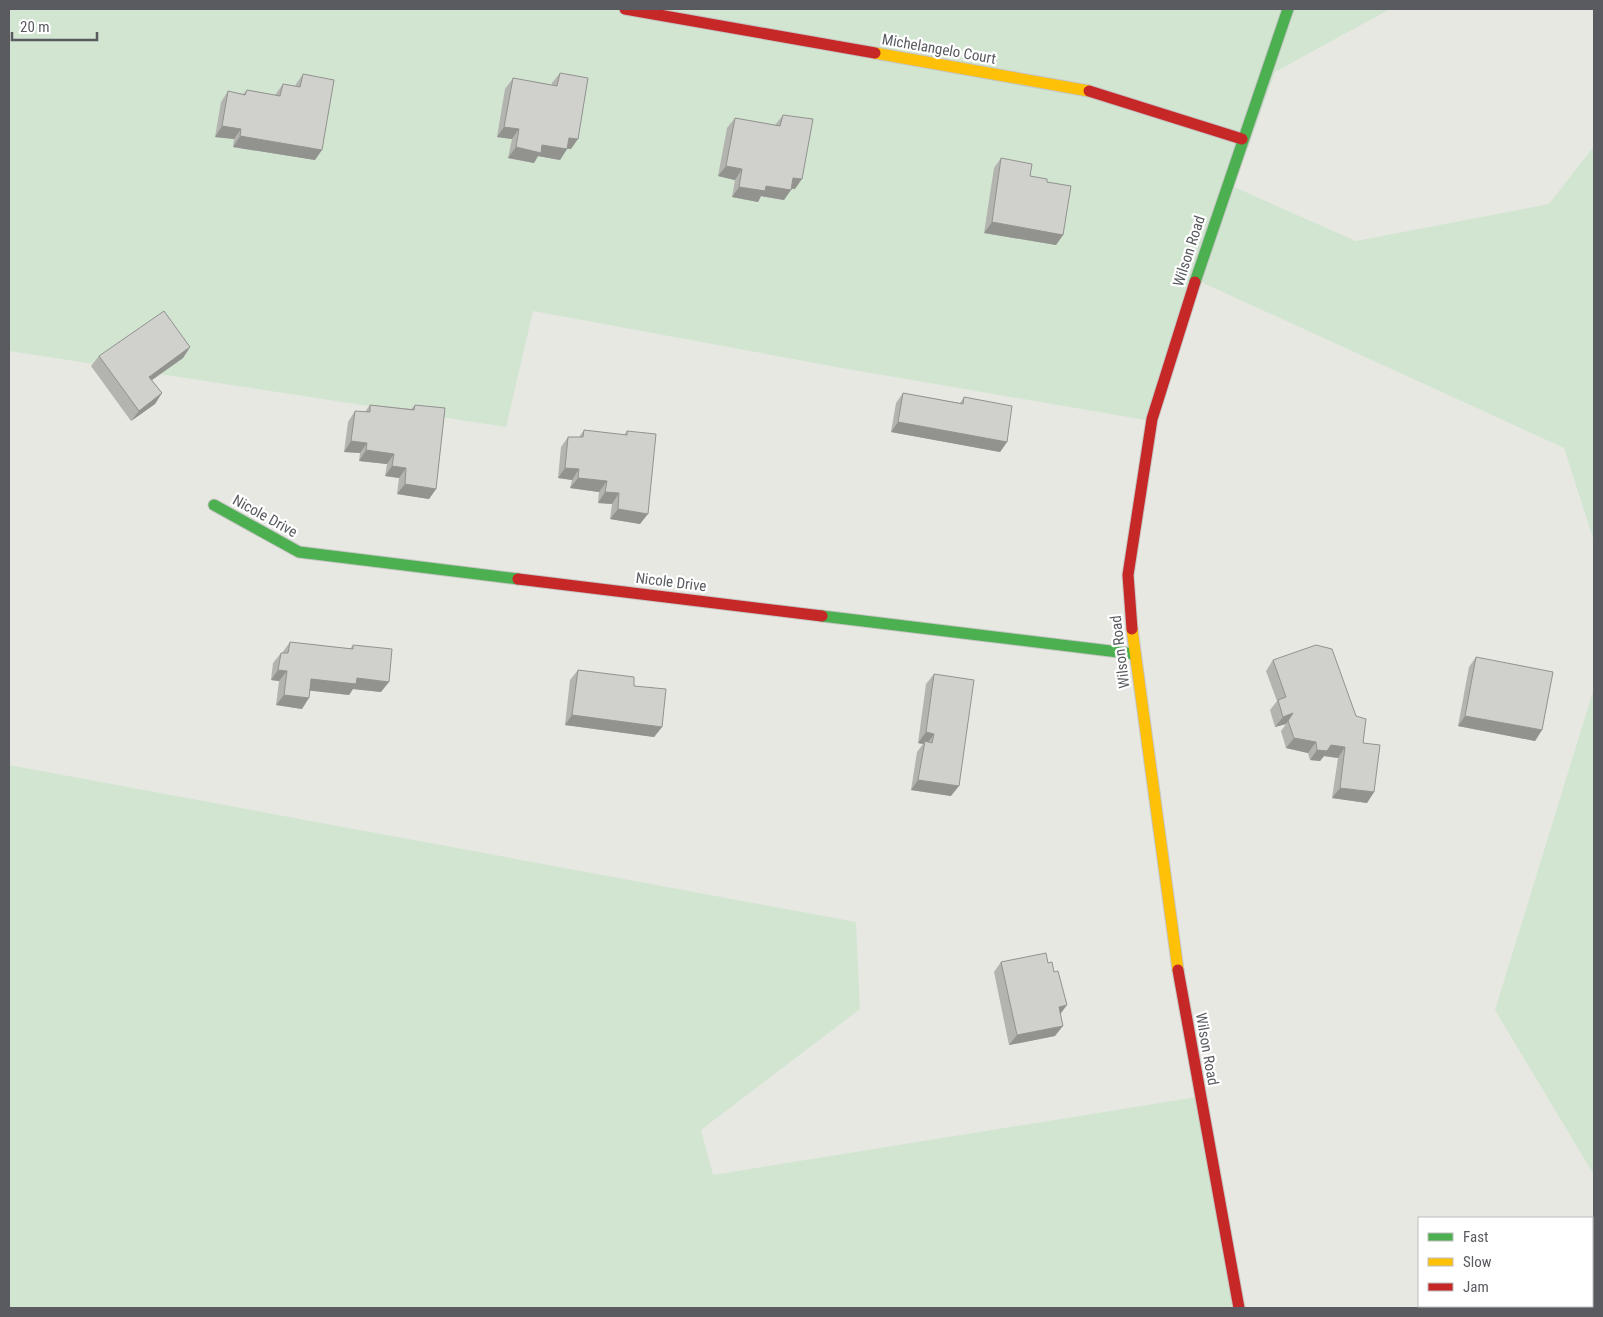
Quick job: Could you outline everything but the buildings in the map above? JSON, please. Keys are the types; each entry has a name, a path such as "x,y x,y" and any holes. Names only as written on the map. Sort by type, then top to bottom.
{"street":[{"name":"Michelangelo Court","path":"625,9 1098,92 1242,140"},
{"name":"Wilson Road","path":"1239,1308 1175,956 1135,654 1128,575 1152,419 1214,221 1288,9"},
{"name":"Nicole Drive","path":"214,505 299,552 1135,654"}],"green space":[{"path":"9,9 1390,9 1275,72 1234,187 1356,241 1549,204 1594,146 1594,541 1564,448 1201,282 1151,421 842,368 533,311 506,427 9,351"},
{"path":"1594,688 1594,1175 1495,1010"},
{"path":"9,765 856,922 860,1009 701,1130 713,1175 1203,1096 1239,1308 9,1308"},
{"path":"1593,1274 1594,1308 1521,1308 1593,1307"}],"traffic: fast":[{"path":"1195,282 1288,9"},
{"path":"214,505 299,552 518,579"},
{"path":"822,616 1135,654"}],"traffic: slow":[{"path":"875,53 1089,91"},
{"path":"1132,629 1178,970"}],"traffic: jam":[{"path":"625,9 875,53"},
{"path":"1089,91 1242,139"},
{"path":"1132,629 1128,575 1152,419 1195,282"},
{"path":"518,579 822,616"},
{"path":"1178,970 1239,1308"}]}
